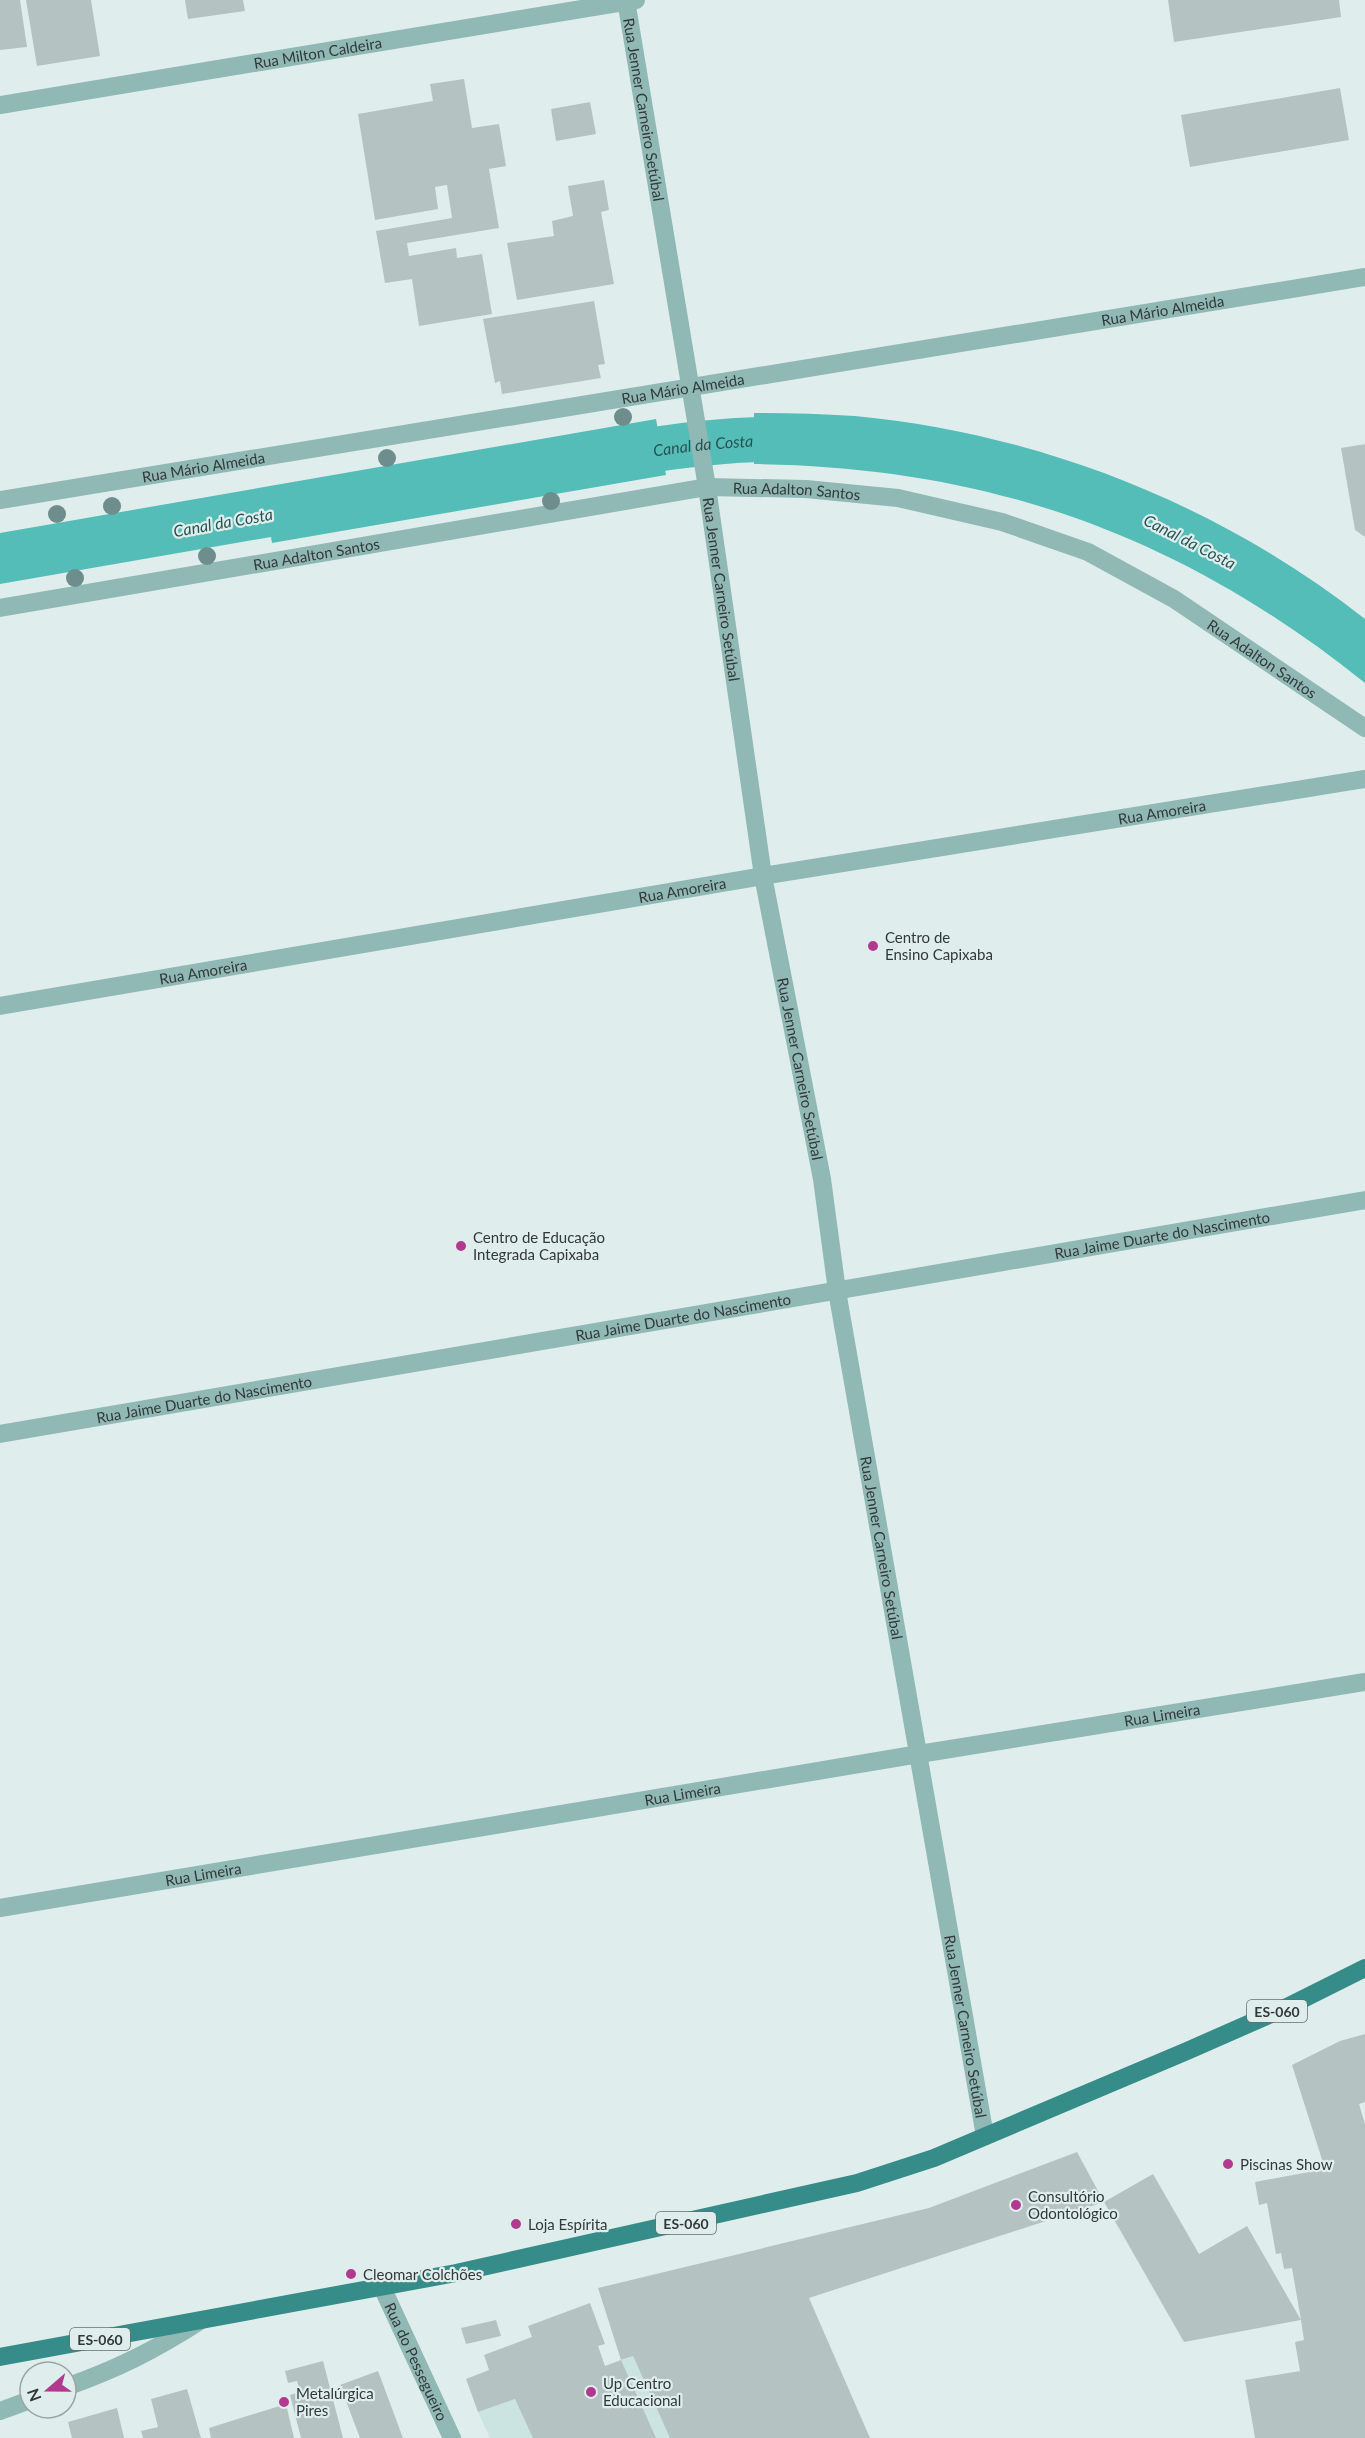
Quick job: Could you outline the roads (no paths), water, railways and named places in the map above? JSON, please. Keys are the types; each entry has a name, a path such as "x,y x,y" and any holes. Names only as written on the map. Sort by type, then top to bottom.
{"main road":[{"name":"ES-060","path":"0,2357 382,2287 821,2193 934,2158 1287,2007 1365,1968"}],"street":[{"name":"Rua Milton Caldeira","path":"0,105 629,1"},
{"name":"Rua Jenner Carneiro Setúbal","path":"629,1 706,479 763,876 822,1179 837,1291 920,1754 985,2136"},
{"name":"Rua Mário Almeida","path":"0,500 1365,277"},
{"name":"Rua Adalton Santos","path":"0,608 706,479 898,498 1002,522 1088,552 1174,599 1365,728"},
{"name":"Rua Amoreira","path":"0,1006 763,876 1365,779"},
{"name":"Rua Jaime Duarte do Nascimento","path":"0,1434 1365,1200"},
{"name":"Rua Limeira","path":"0,1908 1365,1682"},
{"name":"Rua do Pessegueiro","path":"382,2287 452,2438"},
{"path":"78,2382 133,2361 159,2348 200,2321"},
{"path":"0,2411 18,2404"}],"water":[{"path":"754,413 855,416 924,425 992,439 1059,458 1125,481 1189,509 1309,578 1365,619 1365,683 1295,631 1225,587 1153,549 1079,519 1002,496 923,479 840,468 754,464"},
{"path":"656,419 666,475 272,543 271,537 0,584 0,533"}],"waterway":[{"name":"Canal da Costa","path":"600,458 707,443 761,439 815,440"}],"place":[{"name":"Centro de Ensino Capixaba","path":"873,946"},
{"name":"Centro de Educação Integrada Capixaba","path":"461,1246"},
{"name":"Piscinas Show","path":"1228,2164"},
{"name":"Consultório Odontológico","path":"1016,2205"},
{"name":"Loja Espírita","path":"516,2224"},
{"name":"Cleomar Colchões","path":"351,2274"},
{"name":"Up Centro Educacional","path":"591,2392"},
{"name":"Metalúrgica Pires","path":"284,2402"}]}
